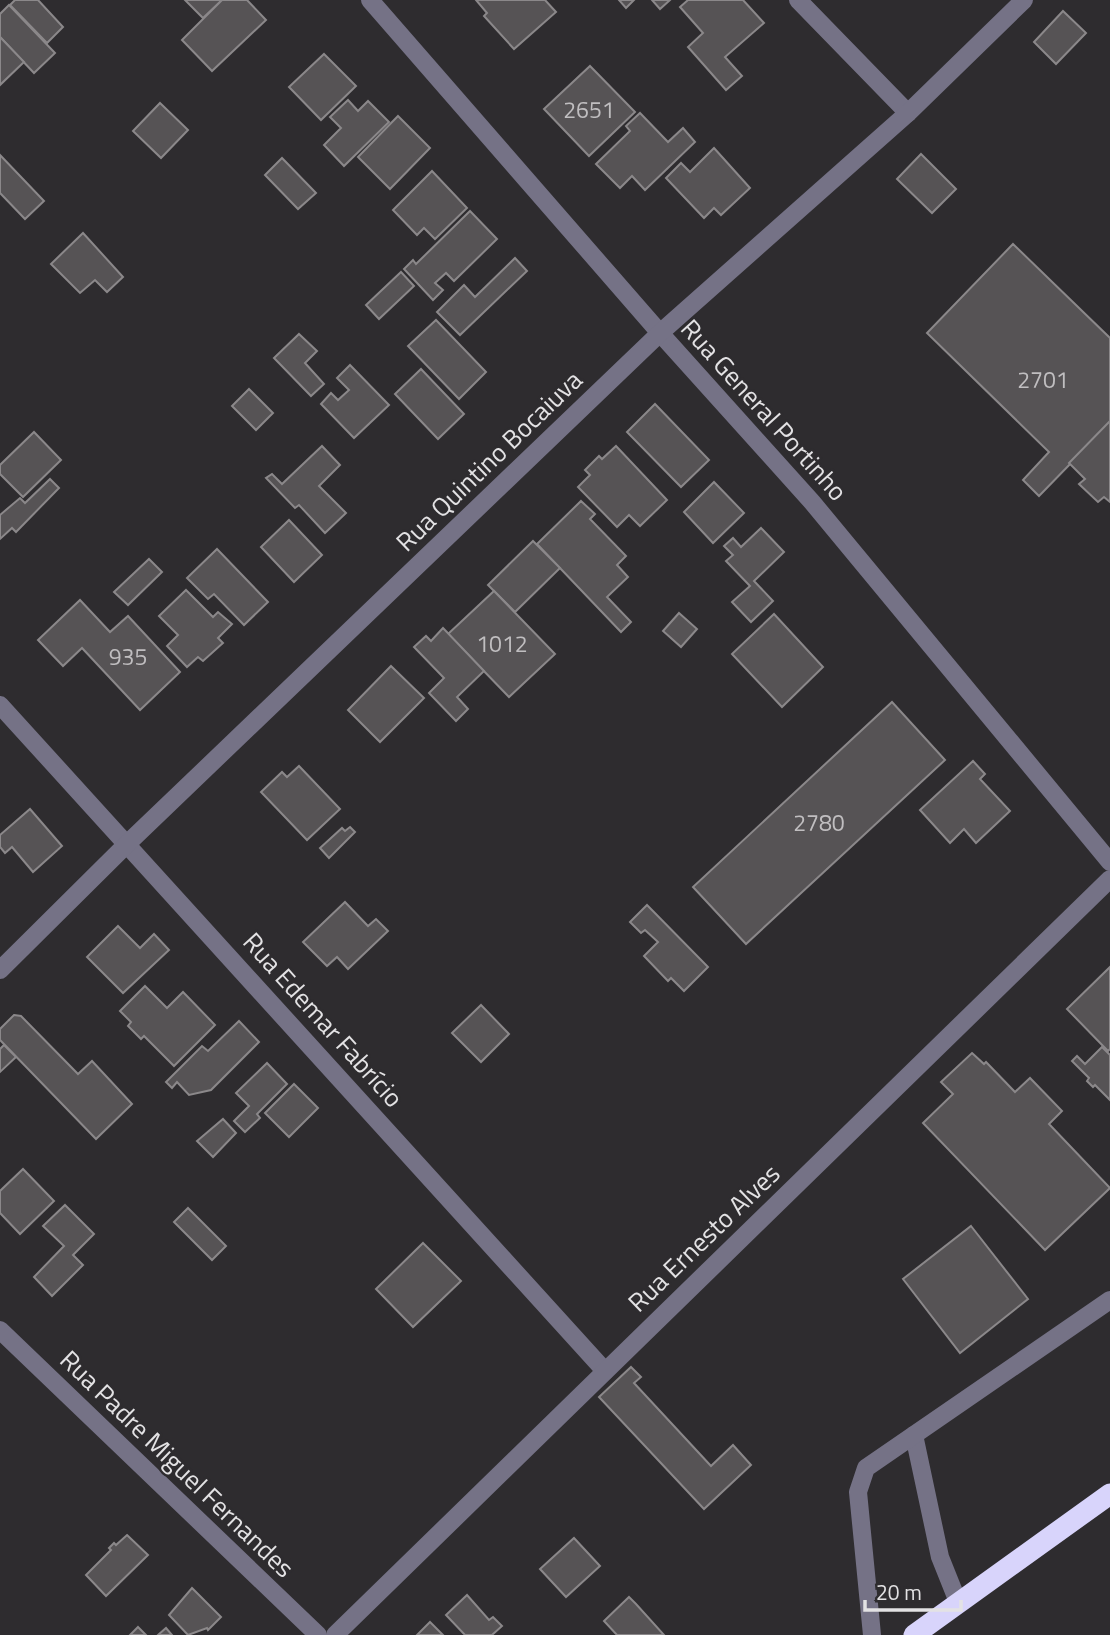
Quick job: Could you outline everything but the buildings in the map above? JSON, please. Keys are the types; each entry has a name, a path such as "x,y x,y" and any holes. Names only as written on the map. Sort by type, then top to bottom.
{"highway":[{"path":"914,1635 1110,1494"}],"street":[{"name":"Rua General Portinho","path":"370,0 660,333 812,502 1110,862"},
{"path":"798,0 908,113"},
{"name":"Rua Quintino Bocaiuva","path":"0,970 128,843 660,333 908,113 1024,0"},
{"name":"Rua Edemar Fabrício","path":"0,705 605,1371"},
{"name":"Rua Ernesto Alves","path":"335,1635 1110,879"},
{"path":"872,1635 858,1492 866,1468 1110,1300"},
{"name":"Rua Padre Miguel Fernandes","path":"0,1330 318,1635"},
{"path":"914,1435 940,1557 958,1602"}]}
